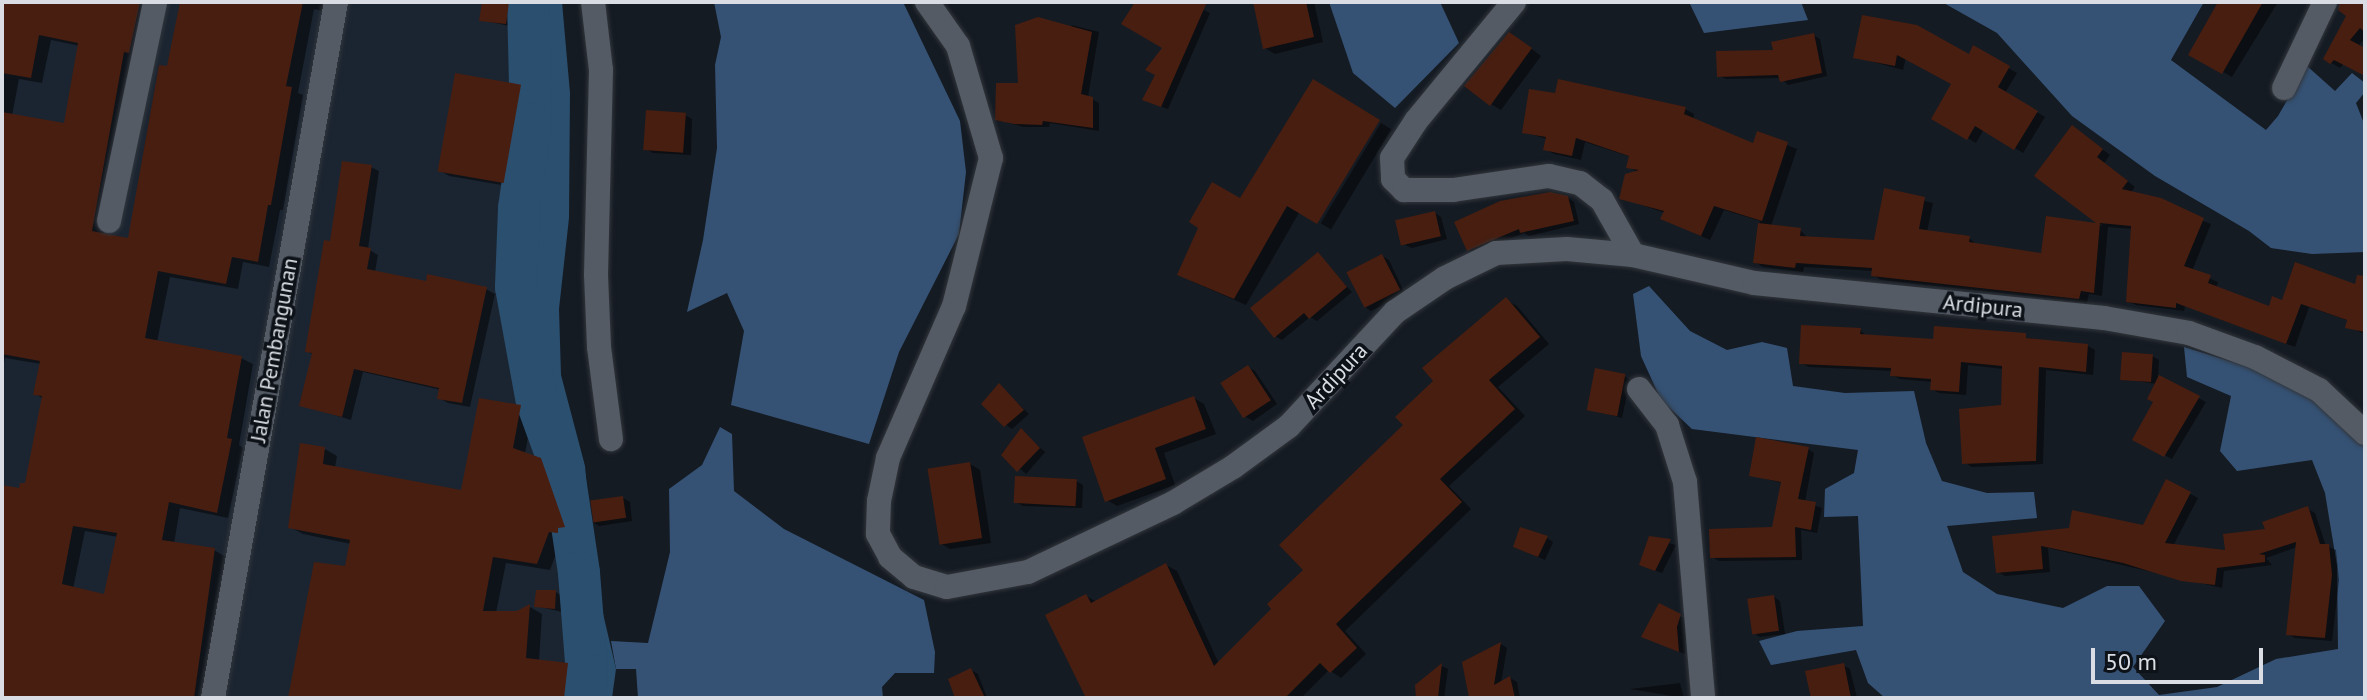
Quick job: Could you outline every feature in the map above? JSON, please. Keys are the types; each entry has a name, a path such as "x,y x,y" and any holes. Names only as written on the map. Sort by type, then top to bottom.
{"street":[{"path":"109,221 155,2"},
{"name":"Jalan Pembangunan","path":"213,698 336,2"},
{"path":"593,2 601,70 596,289 599,347 611,439"},
{"name":"Ardipura","path":"927,2 958,46 991,158 954,306 888,458 879,501 878,534 890,557 914,577 947,587 1028,572 1173,503 1233,467 1289,426 1395,312 1445,278 1496,253 1567,249 1633,255 1754,283 2104,318 2189,333 2255,357 2319,390 2365,433"},
{"path":"1514,2 1416,121 1392,158 1393,179 1404,190 1453,190 1549,176 1580,183 1602,200 1633,255"},
{"path":"2284,88 2325,2"},
{"path":"1639,389 1667,425 1685,482 1703,698"}],"shaded area":[{"path":"2,2 532,2 537,33 540,113 530,326 541,381 567,465 588,602 592,698 2,698"},
{"path":"532,2 562,2 570,93 569,218 559,309 561,375 585,466 594,575 616,669 612,698 592,698 588,602 567,465 541,381 530,326 540,113 537,33"},
{"path":"714,2 903,2 960,121 966,172 959,234 899,352 869,444 731,405 744,331 727,293 687,312 703,240 717,148 715,65 721,37"},
{"path":"1329,2 1440,2 1459,43 1395,108 1353,73"},
{"path":"1689,2 1801,2 1808,20 1704,33"},
{"path":"1942,2 2204,2 2171,60 2266,130 2278,116 2307,66 2335,91 2352,73 2365,83 2365,92 2356,103 2365,126 2365,252 2312,254 2271,248 2249,231 2155,176 2072,116 1997,33"},
{"path":"1649,286 1690,331 1727,350 1762,342 1787,348 1793,386 1845,393 1914,391 1926,443 1942,481 1987,493 2034,492 2037,518 1947,526 1963,572 1997,594 2063,608 2107,586 2139,586 2165,621 2133,667 2159,695 2217,687 2276,659 2338,649 2337,566 2325,493 2312,460 2237,471 2220,451 2231,396 2187,377 2184,347 2249,367 2311,396 2365,443 2365,698 1885,698 1868,683 1856,650 1771,665 1759,641 1797,631 1863,626 1858,516 1824,517 1825,489 1854,473 1858,450 1692,429 1661,400 1641,356 1633,294"},
{"path":"720,427 732,434 734,491 784,529 924,600 935,652 934,673 895,673 882,687 883,698 638,698 636,669 616,669 611,641 648,643 670,552 669,489 702,465"}],"building":[{"path":"2,2 140,2 129,53 124,52 92,231 128,238 159,65 167,66 180,2 303,2 286,86 292,87 258,262 232,257 226,284 158,271 145,338 242,356 227,438 232,439 217,513 169,502 162,540 215,548 194,698 2,698 2,485 19,488 20,483 25,483 42,396 33,395 40,361 2,354 2,112 64,123 78,43 39,35 31,78 2,73","holes":["73,526 117,533 104,594 62,584"]},
{"path":"482,2 509,2 506,24 479,21"},
{"path":"1135,2 1207,2 1161,107 1142,100 1155,75 1145,70 1162,48 1121,24"},
{"path":"1253,2 1306,2 1314,37 1263,49"},
{"path":"2218,2 2263,2 2222,74 2188,55"},
{"path":"2340,2 2365,2 2365,32 2360,28 2350,40 2365,48 2365,76 2334,60 2330,64 2323,59 2346,16 2338,10"},
{"path":"1862,15 1917,25 1969,54 1973,45 2010,66 1998,87 2038,111 2014,150 1975,126 1967,140 1931,119 1951,84 1897,55 1895,66 1853,58"},
{"path":"1038,17 1092,32 1081,94 1093,97 1093,128 1043,121 1042,125 995,120 996,83 1018,83 1015,25"},
{"path":"1509,32 1532,48 1490,106 1464,86"},
{"path":"1814,33 1822,73 1780,82 1778,75 1717,77 1716,51 1773,50 1771,42"},
{"path":"455,73 521,85 504,183 438,171"},
{"path":"1313,79 1380,120 1317,224 1287,206 1234,299 1177,275 1198,228 1189,222 1212,182 1240,198"},
{"path":"1558,79 1686,107 1684,114 1753,143 1757,131 1788,142 1762,221 1714,206 1701,236 1660,219 1664,211 1619,199 1625,174 1639,170 1626,168 1629,156 1576,138 1572,156 1543,150 1546,137 1522,133 1529,89 1555,93"},
{"path":"646,110 686,113 683,153 643,150"},
{"path":"2072,125 2103,149 2097,157 2128,181 2122,189 2161,198 2204,218 2184,266 2211,275 2208,283 2269,306 2272,296 2282,300 2295,262 2355,284 2357,275 2365,276 2365,332 2345,328 2347,320 2301,304 2286,344 2176,303 2176,308 2126,302 2131,226 2100,223 2094,293 2081,291 2079,299 1871,276 1872,268 1796,263 1795,268 1753,263 1758,223 1801,228 1800,236 1874,240 1884,188 1925,197 1919,229 1970,236 1969,242 2041,253 2046,216 2096,223 2034,176"},
{"path":"342,161 372,165 359,246 371,248 367,269 426,281 427,274 487,287 462,403 437,399 439,388 354,369 342,417 299,406 312,353 305,352 324,240 330,241"},
{"path":"1550,192 1568,196 1574,221 1520,233 1519,229 1467,251 1454,222 1500,201"},
{"path":"1435,211 1441,236 1401,246 1395,220"},
{"path":"1318,252 1347,287 1309,319 1304,313 1274,338 1250,308"},
{"path":"1382,254 1400,290 1365,308 1346,272"},
{"path":"1506,297 1540,337 1489,380 1515,409 1440,479 1462,502 1336,624 1357,648 1330,673 1320,663 1285,698 1086,698 1045,615 1086,594 1091,603 1166,563 1214,666 1271,609 1267,604 1303,570 1279,545 1403,425 1395,417 1433,381 1422,368"},
{"path":"1801,325 1861,328 1860,334 1933,339 1934,326 2026,333 2026,338 2088,344 2086,372 2039,367 2036,461 1962,464 1959,409 2001,405 2002,366 1961,362 1959,392 1930,390 1931,379 1890,376 1891,368 1799,364"},
{"path":"2122,352 2153,354 2151,382 2120,380"},
{"path":"1248,365 1271,400 1243,418 1220,383"},
{"path":"1595,368 1625,374 1617,416 1587,410"},
{"path":"2159,375 2200,396 2164,457 2132,440 2153,402 2147,399"},
{"path":"999,383 1024,410 1004,427 981,404"},
{"path":"1194,396 1206,429 1155,448 1166,479 1105,502 1082,437"},
{"path":"479,398 521,405 513,448 541,458 565,527 558,528 558,533 549,532 537,564 493,557 483,611 517,611 530,604 526,658 568,663 564,698 288,698 314,562 345,566 350,540 288,528 300,443 325,447 323,464 461,490"},
{"path":"1021,428 1040,448 1017,472 1001,455"},
{"path":"1756,437 1809,447 1798,499 1816,502 1811,530 1795,527 1796,557 1710,558 1709,529 1772,527 1781,482 1749,476"},
{"path":"970,462 982,538 940,545 928,469"},
{"path":"1015,476 1077,479 1076,506 1014,503"},
{"path":"2166,479 2191,492 2165,543 2225,550 2223,534 2265,529 2262,522 2308,506 2320,544 2329,544 2332,575 2325,638 2286,635 2296,542 2259,554 2265,555 2265,562 2217,568 2215,585 2181,581 2123,563 2041,546 2043,569 1996,573 1992,536 2069,528 2072,510 2143,525"},
{"path":"623,496 626,518 593,522 590,501"},
{"path":"1520,527 1548,536 1538,557 1513,547"},
{"path":"1649,536 1671,539 1655,571 1639,565"},
{"path":"536,590 556,590 555,609 534,607"},
{"path":"1774,595 1779,631 1752,634 1747,599"},
{"path":"1659,603 1681,614 1677,627 1679,652 1641,637"},
{"path":"1501,642 1494,685 1510,676 1515,698 1469,698 1462,662"},
{"path":"1442,663 1438,698 1416,698 1415,685"},
{"path":"1844,663 1851,698 1811,698 1805,671"},
{"path":"971,668 985,698 955,698 948,679"}],"waterway":[{"path":"528,2 531,124 519,208 516,287 537,402 565,479 579,573 587,674 583,698"}]}
